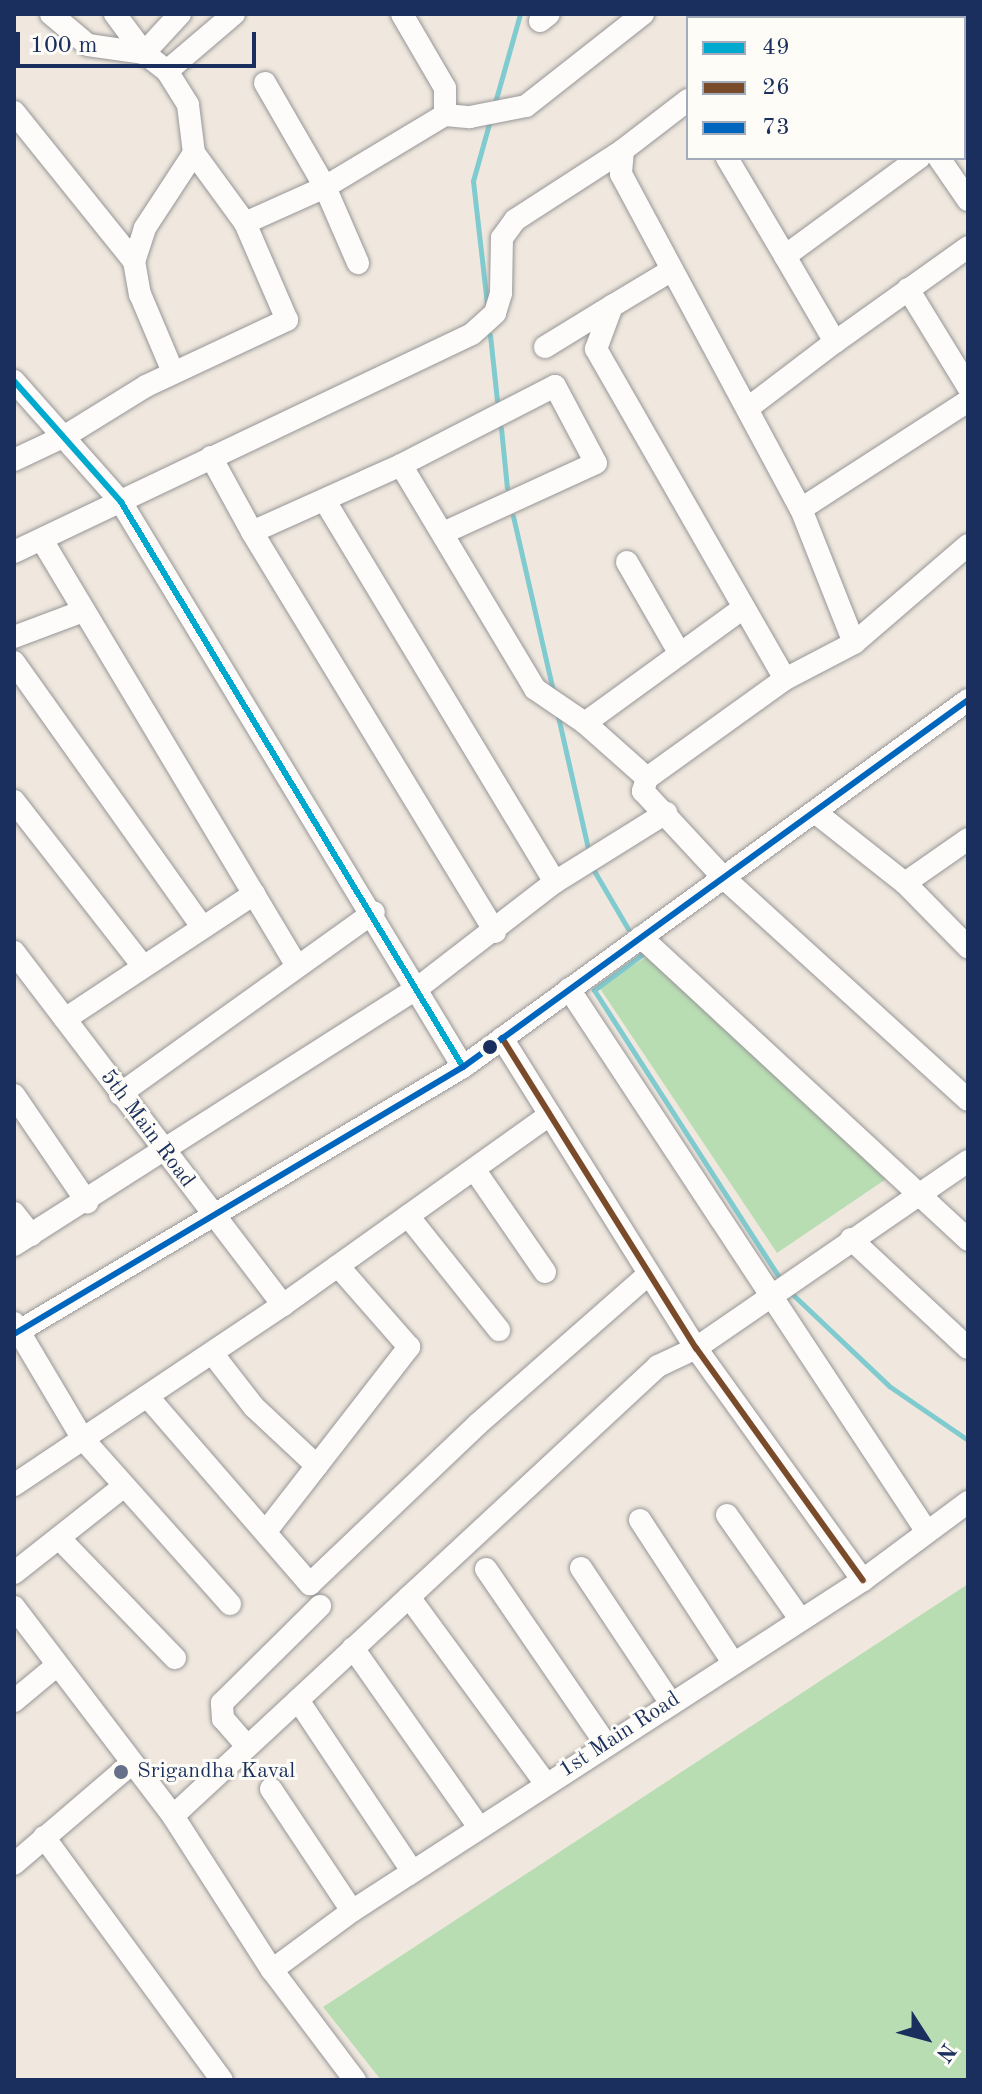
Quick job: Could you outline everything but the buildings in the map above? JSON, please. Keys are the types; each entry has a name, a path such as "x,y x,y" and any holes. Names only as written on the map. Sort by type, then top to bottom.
{"street":[{"path":"51,14 64,30 88,45 144,53"},
{"path":"14,460 65,436 173,372 287,320 245,223 194,153 188,105 167,71 144,53 115,14"},
{"path":"144,53 180,14"},
{"path":"167,71 234,14"},
{"path":"402,14 445,88 445,115"},
{"path":"245,223 325,187 445,115 494,113 526,106 643,14"},
{"path":"265,83 325,187 358,263"},
{"path":"14,552 472,334 495,313 501,293 502,238 515,220 623,150 686,102"},
{"path":"14,112 134,261 140,294 173,372"},
{"path":"623,150 621,174 801,509 854,643"},
{"path":"134,261 145,228 194,153"},
{"path":"728,160 835,342"},
{"path":"785,256 916,160"},
{"path":"940,160 968,200"},
{"path":"748,408 968,247"},
{"path":"545,347 672,270"},
{"path":"908,289 968,387"},
{"path":"612,306 596,349 785,679"},
{"path":"14,381 121,502 374,912 463,1067"},
{"path":"252,532 401,465 555,386 596,463 443,533"},
{"path":"801,509 968,401"},
{"path":"211,457 252,532 495,932"},
{"path":"401,465 535,689 585,723 647,778"},
{"path":"325,501 555,882"},
{"path":"42,540 297,966"},
{"path":"963,1086 723,877 643,791 647,778 785,679 854,643 968,545"},
{"path":"627,562 680,654"},
{"path":"585,723 743,608"},
{"path":"14,637 83,611"},
{"path":"14,662 201,925"},
{"path":"230,1604 83,1439 16,1329 463,1067 968,700"},
{"path":"14,801 143,966"},
{"path":"815,812 905,883 968,947"},
{"path":"14,1213 22,1240 87,1202 419,987 495,932 555,882 666,813"},
{"path":"905,883 968,839"},
{"path":"65,1019 201,925 254,894"},
{"path":"120,1094 374,912"},
{"path":"641,937 968,1240"},
{"name":"5th Main Road","path":"14,952 212,1216 283,1305"},
{"path":"569,989 769,1297 927,1532"},
{"path":"502,1038 547,1117 696,1348 863,1580"},
{"path":"14,1095 87,1202"},
{"path":"14,1485 283,1305 547,1117"},
{"path":"173,1816 658,1366 696,1348 916,1193 968,1161"},
{"path":"474,1169 545,1272"},
{"path":"408,1216 499,1330"},
{"path":"851,1239 968,1348"},
{"path":"267,1530 409,1347 338,1266"},
{"path":"147,1396 267,1530 310,1584 478,1424 649,1274"},
{"path":"212,1353 254,1407 317,1466"},
{"path":"14,1573 123,1487"},
{"name":"1st Main Road","path":"272,1970 352,1911 605,1743 863,1580 968,1502"},
{"path":"727,1515 800,1619"},
{"path":"640,1520 732,1661"},
{"path":"59,1538 175,1658"},
{"path":"581,1568 670,1702"},
{"path":"486,1569 605,1743"},
{"path":"409,1597 545,1783"},
{"path":"246,1745 223,1719 222,1703 320,1606"},
{"path":"14,1607 55,1667 173,1816 272,1970 355,2080"},
{"path":"353,1648 479,1827"},
{"path":"14,1701 55,1667"},
{"path":"298,1700 412,1871"},
{"path":"14,1864 131,1764"},
{"path":"271,1789 352,1911"},
{"path":"44,1837 222,2080"}],"green space":[{"path":"648,956 889,1177 777,1253 599,987"},
{"path":"968,1584 968,2080 381,2080 323,2007"}],"waterway":[{"path":"494,106 520,14"},
{"path":"487,304 473,181 490,120"},
{"path":"490,335 497,401"},
{"path":"501,428 507,488"},
{"path":"513,516 553,691"},
{"path":"557,712 588,848"},
{"path":"593,869 628,929"},
{"path":"643,954 594,990 778,1275"},
{"path":"788,1290 889,1386 968,1440"}],"transit line":[{"name":"49","path":"14,381 121,502 463,1067"},
{"name":"73","path":"14,1334 463,1067 968,700"},
{"name":"26","path":"502,1038 696,1348 863,1580"}],"place":[{"name":"Srigandha Kaval","path":"121,1772"}]}
